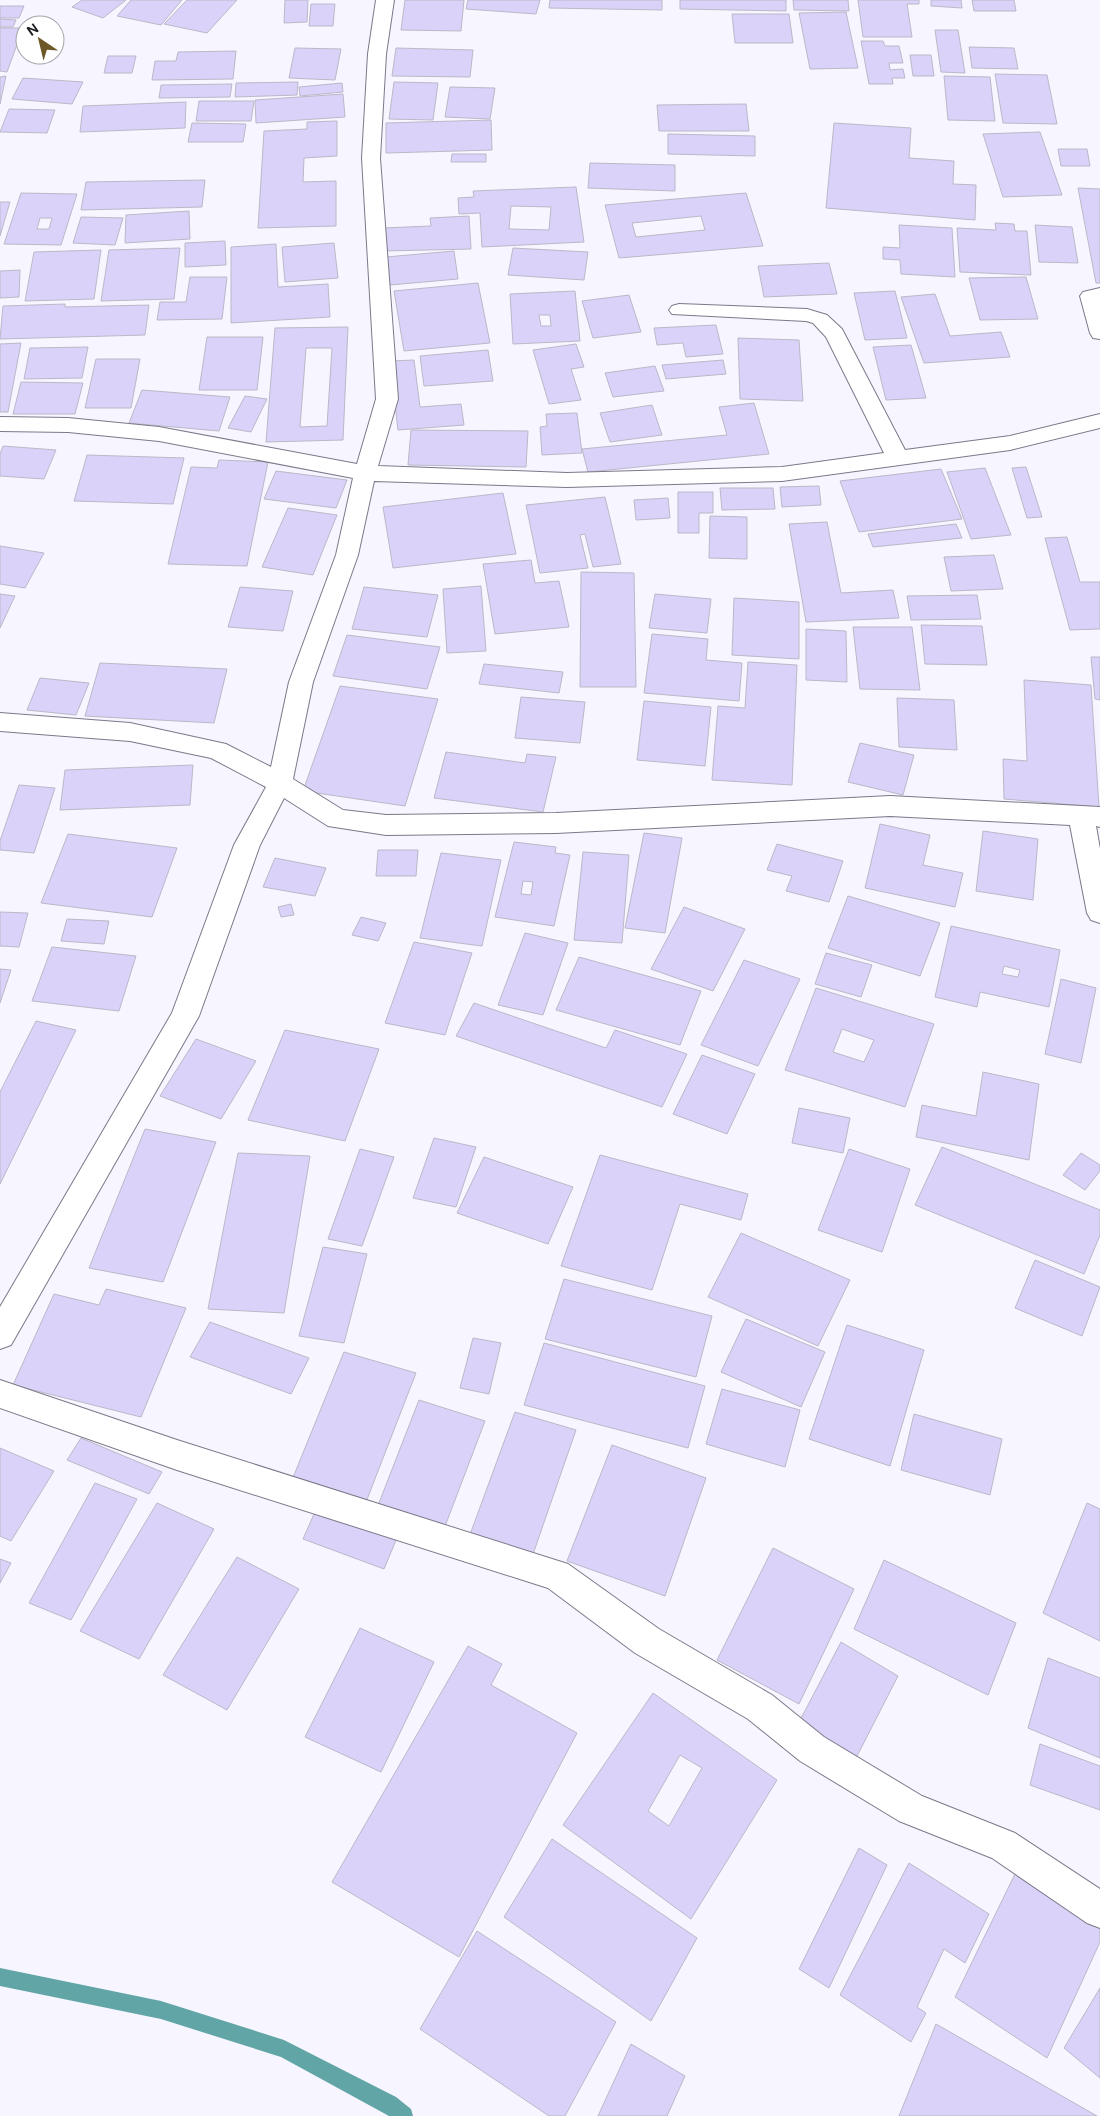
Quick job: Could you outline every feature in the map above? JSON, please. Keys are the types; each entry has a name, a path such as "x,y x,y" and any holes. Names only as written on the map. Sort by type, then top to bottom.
{"street":[{"path":"0,1335 185,1016 247,845 280,783 301,682 347,555 365,473 387,399 371,158 377,54 385,0"},
{"path":"1100,294 1090,296 1100,333"},
{"path":"679,310 807,315 820,319 835,334 898,458"},
{"path":"0,424 68,425 159,434 365,473 567,480 658,479 782,474 1010,443 1100,422"},
{"path":"0,722 130,732 217,750 280,783 337,819 386,825 556,823 890,806 1090,817 1100,913"},
{"path":"0,1394 177,1455 557,1575 647,1641 760,1707 812,1749 911,1809 1004,1845 1100,1910"}],"building":[{"path":"82,0 126,0 103,18 72,7"},
{"path":"131,0 182,0 161,25 117,16"},
{"path":"187,0 237,0 207,33 164,24"},
{"path":"285,0 308,0 307,22 284,23"},
{"path":"405,0 464,0 461,31 401,30"},
{"path":"468,0 540,0 536,14 466,9"},
{"path":"550,0 662,0 662,10 549,8"},
{"path":"680,0 786,0 786,11 680,9"},
{"path":"793,0 848,0 849,11 794,10"},
{"path":"858,0 919,0 919,4 907,4 912,37 863,37"},
{"path":"931,0 961,0 962,8 931,6"},
{"path":"972,0 1014,0 1016,11 974,11"},
{"path":"311,4 335,4 333,26 309,26"},
{"path":"0,6 24,6 20,15 15,15 15,18 0,18"},
{"path":"846,12 858,68 810,69 799,13"},
{"path":"732,14 789,14 793,43 735,43"},
{"path":"0,19 15,20 13,27 0,27"},
{"path":"0,28 15,28 15,50 7,72 0,71"},
{"path":"935,30 958,30 965,73 941,72"},
{"path":"861,41 883,41 885,46 899,46 903,63 889,63 890,70 903,69 905,78 892,78 893,84 869,84"},
{"path":"969,47 1014,48 1018,69 972,68"},
{"path":"295,48 341,49 335,80 289,78"},
{"path":"396,48 473,50 470,77 392,76"},
{"path":"236,51 233,79 152,80 155,61 176,61 178,52"},
{"path":"910,55 931,55 934,76 913,76"},
{"path":"108,56 136,56 132,73 104,73"},
{"path":"995,74 1047,75 1057,124 1003,123"},
{"path":"6,76 0,104 0,77"},
{"path":"944,76 990,77 995,121 948,120"},
{"path":"23,78 83,82 72,104 12,99"},
{"path":"298,82 297,95 235,97 236,83"},
{"path":"394,82 438,83 433,120 389,119"},
{"path":"342,83 343,92 300,96 299,87"},
{"path":"232,84 230,97 159,98 161,85"},
{"path":"450,87 495,88 490,119 445,117"},
{"path":"343,94 345,117 256,123 255,100"},
{"path":"199,101 254,101 251,121 196,121"},
{"path":"186,102 185,128 80,132 83,106"},
{"path":"746,104 749,131 659,131 657,105"},
{"path":"9,109 55,110 47,133 0,132"},
{"path":"491,120 492,150 386,153 386,123"},
{"path":"337,121 337,156 304,158 303,182 336,181 336,226 258,228 264,131 307,129 307,122"},
{"path":"192,123 246,124 243,142 188,142"},
{"path":"834,123 911,128 909,158 954,161 953,184 976,185 975,220 826,208"},
{"path":"1040,132 1062,195 1003,197 983,134"},
{"path":"668,134 755,136 755,156 668,154"},
{"path":"1058,149 1087,149 1090,166 1061,166"},
{"path":"452,154 486,154 486,162 451,162"},
{"path":"590,163 675,165 675,191 588,188"},
{"path":"205,180 202,207 81,210 86,182"},
{"path":"576,187 584,242 482,247 480,213 459,214 458,198 474,197 473,191","holes":["511,206 551,207 549,230 509,229"]},
{"path":"1078,188 1100,189 1100,283 1096,283"},
{"path":"21,193 77,194 61,245 4,244","holes":["40,218 52,218 49,229 37,229"]},
{"path":"746,193 763,246 619,258 605,205","holes":["701,216 705,230 636,237 632,223"]},
{"path":"0,202 10,202 0,236"},
{"path":"189,211 190,239 125,243 126,215"},
{"path":"469,216 471,249 383,251 383,228 431,226 430,218"},
{"path":"81,217 123,218 115,245 73,243"},
{"path":"995,223 1014,224 1015,231 1027,231 1031,275 960,272 957,228 996,230"},
{"path":"899,225 952,228 955,277 901,274 900,260 883,259 883,247 900,248"},
{"path":"1035,225 1072,227 1078,263 1039,262"},
{"path":"225,241 226,265 185,267 185,243"},
{"path":"334,243 338,278 285,282 282,247"},
{"path":"276,244 278,287 328,284 330,317 231,323 231,247"},
{"path":"180,248 174,299 101,301 109,250"},
{"path":"513,248 588,252 584,280 508,275"},
{"path":"101,250 94,299 25,301 34,252"},
{"path":"454,251 458,279 390,285 386,257"},
{"path":"829,263 837,294 764,297 758,266"},
{"path":"20,270 19,297 0,298 0,271"},
{"path":"190,277 227,277 222,319 157,320 160,302 186,302"},
{"path":"1026,277 1038,319 980,320 969,278"},
{"path":"478,283 490,343 404,351 394,291"},
{"path":"575,291 580,341 513,344 510,294","holes":["539,315 550,315 551,326 541,326"]},
{"path":"895,291 907,338 865,340 854,293"},
{"path":"935,294 950,336 1001,332 1010,357 924,363 901,297"},
{"path":"629,295 641,332 593,338 582,301"},
{"path":"65,304 65,307 149,305 145,335 0,339 3,306"},
{"path":"716,325 723,354 686,357 683,343 657,345 654,328"},
{"path":"348,327 343,440 266,442 275,328","holes":["306,348 332,348 327,426 300,427"]},
{"path":"207,337 263,337 257,390 199,390"},
{"path":"738,338 799,340 803,401 740,399"},
{"path":"21,343 8,412 0,412 0,344"},
{"path":"576,344 584,367 571,369 581,400 549,404 533,350"},
{"path":"911,345 926,398 886,400 873,347"},
{"path":"88,347 82,378 24,379 30,348"},
{"path":"488,350 493,381 424,386 420,356"},
{"path":"96,359 140,359 131,408 85,408"},
{"path":"414,360 420,407 461,404 464,425 398,430 390,361"},
{"path":"723,360 726,374 666,379 662,365"},
{"path":"655,366 664,391 613,397 605,373"},
{"path":"21,382 83,383 75,414 13,414"},
{"path":"142,390 230,397 219,431 129,423"},
{"path":"245,396 267,399 251,432 228,428"},
{"path":"754,403 769,454 588,472 582,449 727,435 719,407"},
{"path":"652,405 662,435 610,442 600,413"},
{"path":"577,413 582,453 542,455 540,427 547,426 546,414"},
{"path":"411,430 528,431 526,467 408,465"},
{"path":"3,446 56,450 44,479 0,476 0,454"},
{"path":"87,455 184,458 173,504 74,501"},
{"path":"219,460 268,462 247,566 168,564 191,467 217,468"},
{"path":"1026,467 1042,517 1027,518 1012,468"},
{"path":"985,468 1011,535 971,539 947,472"},
{"path":"941,469 962,519 859,532 840,481"},
{"path":"276,471 347,480 336,508 264,499"},
{"path":"819,486 821,505 782,507 780,487"},
{"path":"720,488 773,488 775,509 722,510"},
{"path":"678,492 713,492 713,513 699,513 699,533 678,533"},
{"path":"503,493 516,554 393,568 383,507"},
{"path":"605,497 621,564 593,567 585,534 580,535 588,568 540,573 526,505"},
{"path":"668,498 670,518 636,520 634,500"},
{"path":"288,508 337,515 313,575 262,567"},
{"path":"710,516 747,517 747,559 709,558"},
{"path":"827,522 841,593 893,590 899,618 806,622 789,524"},
{"path":"956,524 962,538 873,547 868,534"},
{"path":"1067,537 1080,582 1100,582 1100,629 1070,630 1045,538"},
{"path":"0,546 44,553 25,588 0,584"},
{"path":"994,555 1003,589 951,591 944,557"},
{"path":"531,560 535,583 559,581 569,627 495,634 483,564"},
{"path":"581,572 634,573 636,687 580,687"},
{"path":"481,586 486,651 447,653 443,589"},
{"path":"240,587 293,591 283,631 228,627"},
{"path":"364,587 438,595 427,637 352,629"},
{"path":"0,594 15,596 0,628"},
{"path":"655,594 711,599 707,633 649,628"},
{"path":"977,595 981,619 911,620 907,596"},
{"path":"734,598 799,602 799,659 732,655"},
{"path":"921,625 982,626 987,665 925,664"},
{"path":"853,627 912,627 920,690 860,689"},
{"path":"806,629 846,631 847,682 806,680"},
{"path":"652,634 708,639 706,660 742,663 739,701 644,693"},
{"path":"347,635 440,647 427,689 333,676"},
{"path":"1091,657 1100,657 1100,700 1095,699"},
{"path":"748,662 797,665 792,785 712,780 718,706 745,708"},
{"path":"100,663 227,669 214,723 85,716"},
{"path":"484,664 563,672 559,693 479,684"},
{"path":"40,678 89,683 76,715 27,710"},
{"path":"1024,680 1091,685 1099,807 1004,799 1003,759 1027,761"},
{"path":"340,686 438,699 405,806 303,791"},
{"path":"521,697 585,702 580,743 515,738"},
{"path":"897,698 954,700 957,750 899,747"},
{"path":"644,701 711,707 705,766 637,760"},
{"path":"860,743 914,755 903,795 848,782"},
{"path":"446,752 525,763 527,754 556,757 543,812 434,798"},
{"path":"193,765 190,805 60,810 65,770"},
{"path":"19,785 55,788 34,853 0,850 0,841"},
{"path":"880,824 930,835 923,865 963,873 955,907 865,888"},
{"path":"983,831 1038,839 1033,900 976,891"},
{"path":"644,833 682,838 665,933 625,928"},
{"path":"68,834 177,848 152,917 41,903"},
{"path":"514,842 556,847 555,853 570,855 554,926 495,917","holes":["523,881 533,882 531,895 521,894"]},
{"path":"777,844 843,861 829,902 786,891 792,876 767,870"},
{"path":"378,850 418,850 416,876 376,876"},
{"path":"583,852 629,855 622,943 574,940"},
{"path":"441,853 501,860 482,946 420,938"},
{"path":"275,858 326,868 315,896 263,887"},
{"path":"848,896 940,923 920,976 828,948"},
{"path":"291,904 294,915 281,917 278,907"},
{"path":"684,907 745,929 713,991 651,969"},
{"path":"0,912 28,913 19,947 0,946"},
{"path":"361,917 386,923 378,941 352,935"},
{"path":"67,919 109,921 104,944 61,941"},
{"path":"951,926 1060,950 1049,1007 980,992 977,1007 935,997","holes":["1004,966 1020,970 1018,977 1002,974"]},
{"path":"525,933 568,943 543,1015 498,1005"},
{"path":"414,942 472,953 445,1035 385,1023"},
{"path":"52,947 136,956 119,1011 32,1001"},
{"path":"826,953 872,965 861,997 815,984"},
{"path":"579,957 701,991 680,1045 556,1010"},
{"path":"744,960 800,979 758,1066 701,1045"},
{"path":"0,969 11,970 0,1003"},
{"path":"1061,979 1096,988 1081,1063 1045,1054"},
{"path":"816,988 934,1024 905,1107 785,1070","holes":["842,1029 874,1040 864,1062 833,1052"]},
{"path":"474,1003 606,1048 615,1030 687,1054 662,1107 456,1036"},
{"path":"36,1021 76,1030 0,1184 0,1092"},
{"path":"285,1030 379,1049 345,1141 248,1120"},
{"path":"196,1039 256,1061 221,1119 160,1096"},
{"path":"702,1055 755,1074 727,1134 673,1114"},
{"path":"983,1072 1039,1084 1029,1160 916,1137 922,1105 976,1116"},
{"path":"799,1108 850,1118 843,1153 792,1143"},
{"path":"145,1129 216,1142 163,1282 89,1268"},
{"path":"434,1138 476,1147 456,1207 413,1198"},
{"path":"942,1147 1100,1210 1100,1235 1084,1274 915,1205"},
{"path":"360,1149 394,1157 362,1246 328,1239"},
{"path":"849,1149 910,1169 882,1252 818,1230"},
{"path":"238,1153 310,1156 284,1313 208,1309"},
{"path":"1081,1153 1100,1165 1100,1171 1085,1190 1063,1175"},
{"path":"600,1155 748,1194 741,1220 680,1204 652,1290 561,1266"},
{"path":"484,1157 573,1187 548,1244 457,1213"},
{"path":"741,1233 850,1280 818,1346 708,1297"},
{"path":"323,1247 367,1254 344,1343 299,1336"},
{"path":"1035,1260 1100,1287 1082,1336 1015,1308"},
{"path":"564,1279 712,1316 696,1377 545,1339"},
{"path":"106,1289 186,1308 141,1417 13,1385 54,1294 99,1305"},
{"path":"746,1319 825,1352 801,1407 721,1372"},
{"path":"210,1322 309,1358 291,1394 190,1357"},
{"path":"847,1325 924,1350 890,1466 809,1439"},
{"path":"473,1338 501,1343 489,1394 460,1388"},
{"path":"544,1343 705,1386 688,1448 524,1405"},
{"path":"344,1352 416,1373 366,1502 292,1480"},
{"path":"722,1389 800,1410 785,1467 706,1444"},
{"path":"419,1400 485,1421 444,1529 377,1508"},
{"path":"515,1412 576,1430 531,1560 468,1540"},
{"path":"914,1414 1002,1439 990,1495 901,1470"},
{"path":"81,1438 162,1472 149,1494 67,1460"},
{"path":"612,1445 706,1478 665,1596 567,1561"},
{"path":"0,1448 54,1471 11,1541 0,1536"},
{"path":"95,1483 137,1499 71,1620 29,1603"},
{"path":"157,1503 214,1529 139,1659 80,1631"},
{"path":"1087,1503 1100,1509 1100,1641 1043,1613"},
{"path":"318,1505 399,1533 384,1569 303,1539"},
{"path":"773,1548 854,1589 799,1704 717,1660"},
{"path":"237,1557 299,1589 227,1710 163,1675"},
{"path":"0,1559 11,1563 0,1583"},
{"path":"884,1560 1016,1623 988,1695 854,1629"},
{"path":"360,1628 434,1662 381,1772 305,1737"},
{"path":"841,1642 898,1676 855,1760 797,1726"},
{"path":"468,1646 502,1664 491,1685 577,1733 459,1957 332,1882"},
{"path":"1048,1658 1100,1678 1100,1758 1028,1728"},
{"path":"653,1693 777,1780 691,1919 563,1825","holes":["680,1755 702,1768 669,1826 648,1811"]},
{"path":"1040,1744 1100,1766 1100,1810 1030,1785"},
{"path":"552,1839 697,1938 651,2021 504,1917"},
{"path":"859,1848 887,1865 829,1988 799,1969"},
{"path":"909,1863 989,1914 965,1963 944,1949 917,2007 926,2013 911,2042 840,1995"},
{"path":"1015,1874 1100,1927 1100,1942 1047,2058 955,1997"},
{"path":"477,1931 616,2022 565,2116 549,2116 420,2029"},
{"path":"1100,1988 1100,2078 1064,2048"},
{"path":"936,2024 1097,2116 899,2116"},
{"path":"631,2044 685,2076 667,2116 598,2116"}],"waterway":[{"path":"0,1977 161,2010 284,2049 389,2104 404,2116"}]}
